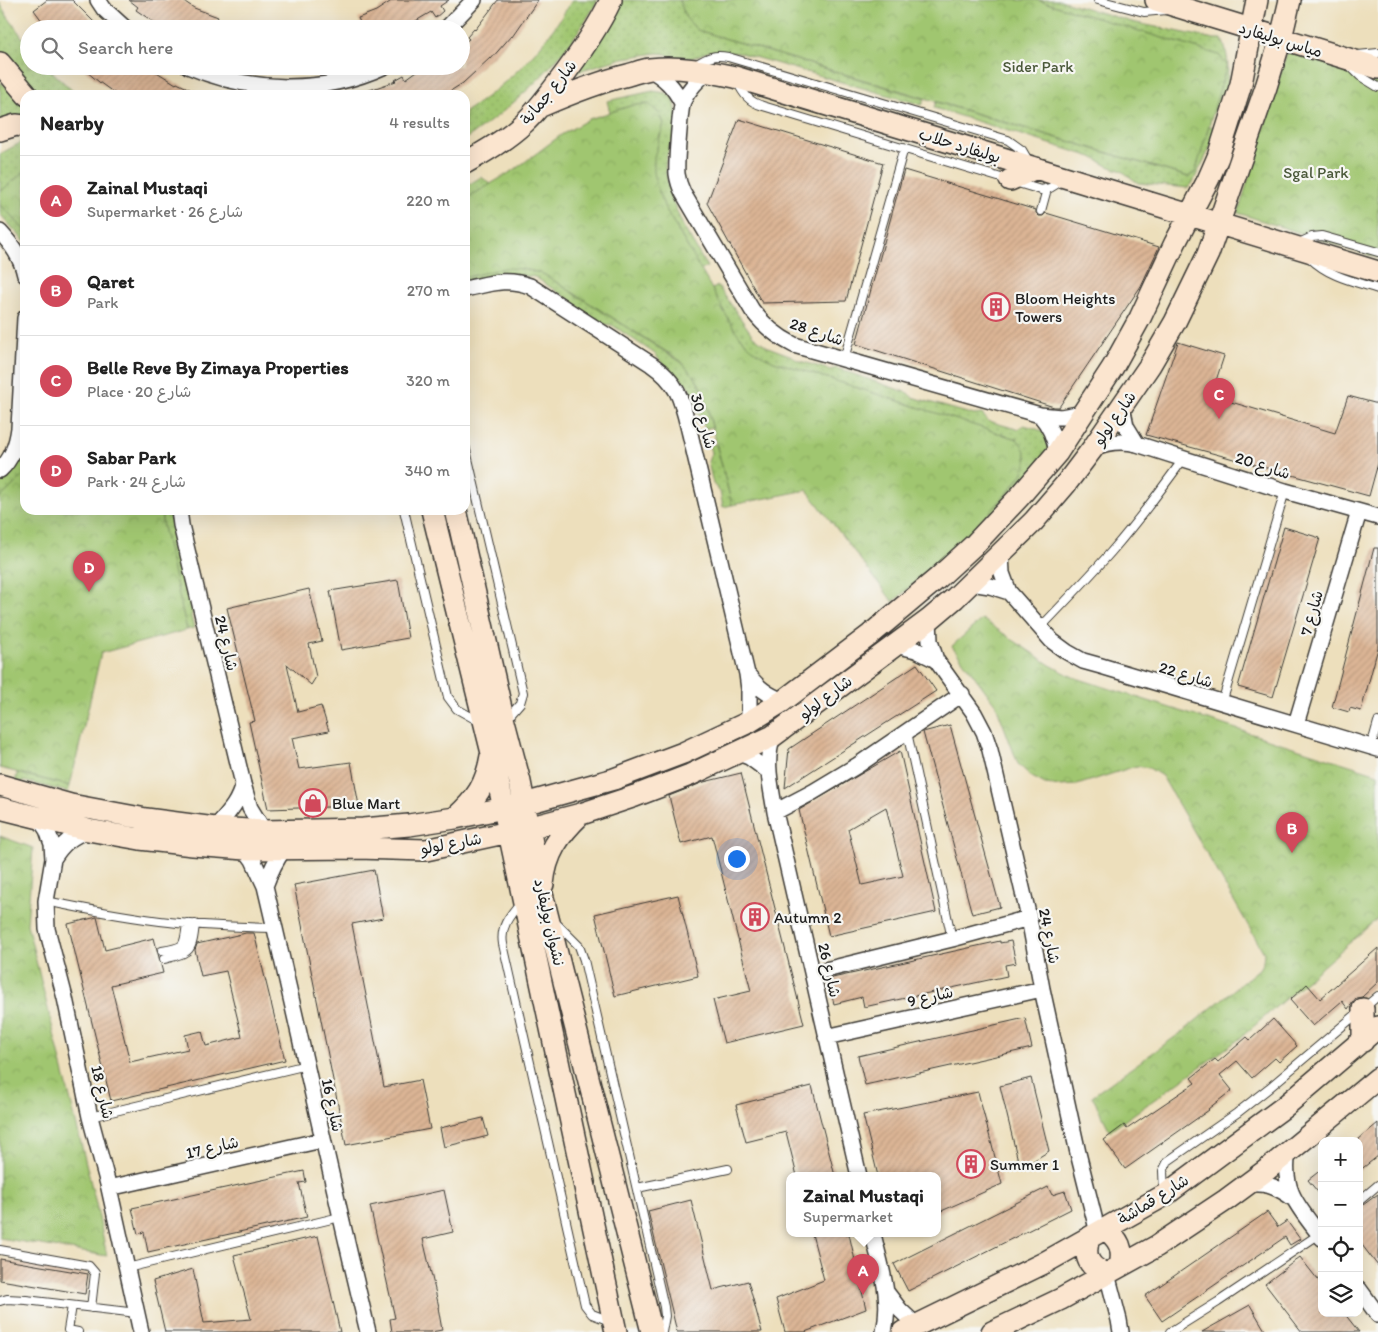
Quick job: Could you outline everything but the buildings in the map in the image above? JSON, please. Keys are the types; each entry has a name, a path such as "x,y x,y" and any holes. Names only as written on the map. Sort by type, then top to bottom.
{"street":[{"path":"98,0 104,9 116,20"},
{"path":"455,20 474,0"},
{"name":"شارع جمانة","path":"470,161 496,146 524,123 540,106 587,42 611,0"},
{"name":"مياس بوليفارد","path":"1156,0 1181,4 1252,30 1378,68"},
{"name":"شارع لولو","path":"0,786 71,805 146,819 215,828 264,831 363,829 456,818 514,806 614,779 683,753 749,722 783,701 870,635 938,578 975,544 1057,453 1113,367 1140,318 1218,156 1241,84 1257,0"},
{"name":"شارع لولو","path":"0,808 88,830 140,839 193,845 245,849 358,848 426,850 519,830 581,814 690,776 773,736 928,620 971,582 1001,554 1046,506 1065,485 1093,448 1150,365 1175,322 1208,254 1266,87 1290,0"},
{"path":"0,63 23,90"},
{"path":"649,69 669,83 677,92 682,103"},
{"name":"بوليفارد حلاب","path":"540,106 585,88 649,69 699,70 735,77 1378,272"},
{"path":"682,103 693,86 699,70"},
{"path":"214,75 246,84 288,88 330,84 363,75"},
{"name":"شارع 28","path":"682,103 677,162 679,183 688,202 752,310 770,331 794,345 1040,415 1061,417 1082,414"},
{"path":"0,130 20,126"},
{"path":"1010,180 1033,167"},
{"path":"0,232 20,259"},
{"name":"شارع 30","path":"470,288 509,281 520,282 530,286 651,364 672,383 679,395 690,434 748,674 750,689 749,722"},
{"path":"1122,406 1126,426 1137,444"},
{"path":"0,470 12,456 17,442 20,410"},
{"path":"1040,415 1052,432 1057,453"},
{"name":"شارع 20","path":"1093,448 1114,442 1137,444 1378,517"},
{"name":"شارع 7","path":"1296,724 1359,512"},
{"name":"شارع 24","path":"180,515 243,784 250,808 264,831"},
{"name":"نشوان بوليفارد","path":"433,515 494,723 520,782 514,806"},
{"name":"نشوان بوليفارد","path":"457,515 494,723 492,753 514,806 652,1332"},
{"name":"شارع 22","path":"1001,554 1002,573 1009,592 1052,641 1083,661 1374,748"},
{"path":"971,582 1009,592"},
{"name":"شارع 24","path":"928,620 930,641 936,660 974,712 990,750 1029,918 1042,989 1097,1233"},
{"name":"شارع 24","path":"894,646 916,650 936,660"},
{"name":"شارع 30","path":"748,674 757,686 769,695 783,701"},
{"path":"775,812 813,792 907,732 962,694"},
{"name":"شارع 26","path":"773,736 767,759 775,812 858,1172"},
{"path":"456,818 481,790 488,772 492,753"},
{"path":"738,753 768,771"},
{"path":"215,828 234,806 243,784"},
{"path":"538,902 544,872 552,850 564,830 581,814"},
{"name":"شارع 18","path":"39,818 47,830 52,844 53,859 46,901 47,929 90,1117 109,1188 141,1332"},
{"path":"53,859 62,846 74,836 88,830"},
{"name":"شارع 16","path":"245,849 253,860 265,886 307,1065 322,1140 368,1332"},
{"path":"265,886 269,872 284,849"},
{"name":"نشوان بوليفارد","path":"538,902 615,1328"},
{"path":"813,973 1029,918"},
{"name":"شارع 9","path":"826,1037 1042,989"},
{"path":"1370,1002 1370,1034"},
{"name":"شارع قماشة","path":"910,1328 1044,1264 1165,1195 1284,1107 1370,1034"},
{"path":"992,1332 1061,1298 1157,1246 1248,1184 1378,1078"},
{"name":"شارع 17","path":"109,1188 322,1140"},
{"path":"1288,1152 1286,1164 1289,1188 1294,1199 1318,1231"},
{"path":"1248,1184 1272,1186 1284,1191 1294,1199"},
{"path":"1114,1270 1098,1271 1087,1256 1086,1247 1097,1233 1112,1234 1118,1241 1121,1249 1122,1258 1114,1270 1121,1332"},
{"path":"874,1237 887,1293 888,1307 884,1332"},
{"path":"887,1293 900,1310 910,1328"},
{"path":"1363,1294 1378,1315"}],"lane":[{"path":"1098,0 1144,12 1181,4"},
{"path":"1342,58 1378,53"},
{"path":"699,70 711,56 728,57 1008,140 1022,150 1033,167"},
{"path":"1342,58 1360,76 1378,87"},
{"path":"735,77 744,94 756,104 1041,190 1047,190 1066,178"},
{"path":"844,359 904,148"},
{"path":"1041,211 1047,190"},
{"path":"1378,252 1322,236 1312,237 1296,247 1327,272 1378,289"},
{"path":"1040,628 1112,551 1184,458"},
{"path":"405,515 448,697 457,709 494,723 520,704 523,693 470,467"},
{"path":"1222,703 1285,490"},
{"path":"1374,748 1378,722"},
{"path":"907,732 952,939"},
{"path":"46,901 160,921 275,928"},
{"path":"615,1328 592,1314 585,1305 503,944 504,925 538,902 574,940 582,952 664,1306 665,1316 662,1332"},
{"path":"163,955 182,946 191,924"},
{"path":"1165,1195 1163,1171 1168,1161 1237,1114 1370,1002"},
{"path":"90,1117 307,1065"},
{"path":"637,1188 728,1169"},
{"path":"1363,1198 1378,1186"},
{"path":"127,1268 340,1217"},
{"path":"1170,1332 1318,1237"},
{"path":"0,1250 89,1266 95,1273 91,1308"},
{"path":"0,1301 6,1299 26,1300 137,1313"},
{"path":"72,1306 68,1330 78,1332"}],"green space":[{"path":"572,0 598,0 571,41 540,78 504,111 470,136 470,108 498,88 526,62"},
{"path":"618,0 679,0 686,18 697,30 925,99 922,105 740,53 710,51 692,58 673,58 666,54 657,53 623,58 569,75"},
{"name":"Sider Park","path":"679,0 1037,0 1219,55 1227,65 1195,174 1189,177 697,30 686,18"},
{"path":"1037,0 1060,0 1132,22 1222,39 1228,67 1222,114 1213,112 1227,65 1219,55"},
{"path":"0,3 20,34 20,75 56,75 72,90 33,90 0,52"},
{"name":"Sgal Park","path":"1288,49 1378,75 1378,258 1238,213"},
{"path":"0,81 20,102 20,121 0,126"},
{"path":"653,91 666,93 674,99 679,124 668,152 665,167 672,199 683,226 707,267 701,270 664,206 657,187 654,157 664,124 661,115 649,104 633,105 610,112 607,101"},
{"path":"936,102 1188,177 1195,173 1209,126 1220,128 1192,184 1188,188 1138,183 1122,171 1092,157 934,108"},
{"path":"649,104 661,115 664,124 659,138 664,206 735,329 743,339 774,361 1017,439 1024,446 1027,463 1023,473 1008,492 972,533 893,602 807,490 732,505 703,390 681,361 545,275 525,270 507,269 470,277 470,196 514,170 561,135 589,119 633,105"},
{"path":"20,143 20,175 0,192 0,154"},
{"path":"20,175 20,225 0,205 0,192"},
{"path":"481,177 491,184 470,196 470,184"},
{"path":"0,205 20,225 20,236 0,214"},
{"path":"504,268 515,268 545,275 681,362 694,376 703,390 712,427 705,429 701,416 695,412 694,400 689,387 662,363 655,354 612,325 600,324 581,311 574,303 535,277 507,275 470,283 470,276"},
{"path":"718,286 753,336 768,347 792,356 797,360 830,370 836,368 908,393 912,397 974,415 982,414 988,421 1017,429 1024,425 1035,428 1043,432 1053,449 1002,514 990,512 1011,489 1024,470 1026,454 1017,439 774,361 756,352 742,339 731,323 712,289"},
{"path":"716,444 732,505 723,507 720,492 713,484 708,462 711,453 709,445"},
{"path":"20,459 20,479 0,498 0,483"},
{"path":"20,479 20,515 162,515 187,630 101,653 70,786 0,768 0,498"},
{"path":"162,515 176,515 178,539 176,551 183,576 187,579 194,608 191,616 194,628 187,630"},
{"path":"982,619 1050,665 1073,677 1378,774 1378,918 1238,1040 1110,1131 1092,1096 1182,1032 1259,969 1263,962 1264,953 1162,776 1149,768 1136,766 1077,785 1060,786 1045,784 1032,777 1018,764 996,705 952,646"},
{"path":"17,773 70,786 68,792 23,781 15,784"},
{"path":"0,836 33,848 27,924 97,1208 107,1256 0,1238"}],"place":[{"name":"Bloom Heights Towers","path":"996,307"},
{"name":"Belle Reve By Zimaya Properties","path":"1219,419"},
{"name":"Sabar Park","path":"89,592"},
{"name":"Blue Mart","path":"313,803"},
{"name":"Qaret","path":"1292,853"},
{"name":"Autumn 2","path":"755,917"},
{"name":"Summer 1","path":"971,1164"},
{"name":"Zainal Mustaqi","path":"863,1295"}]}
